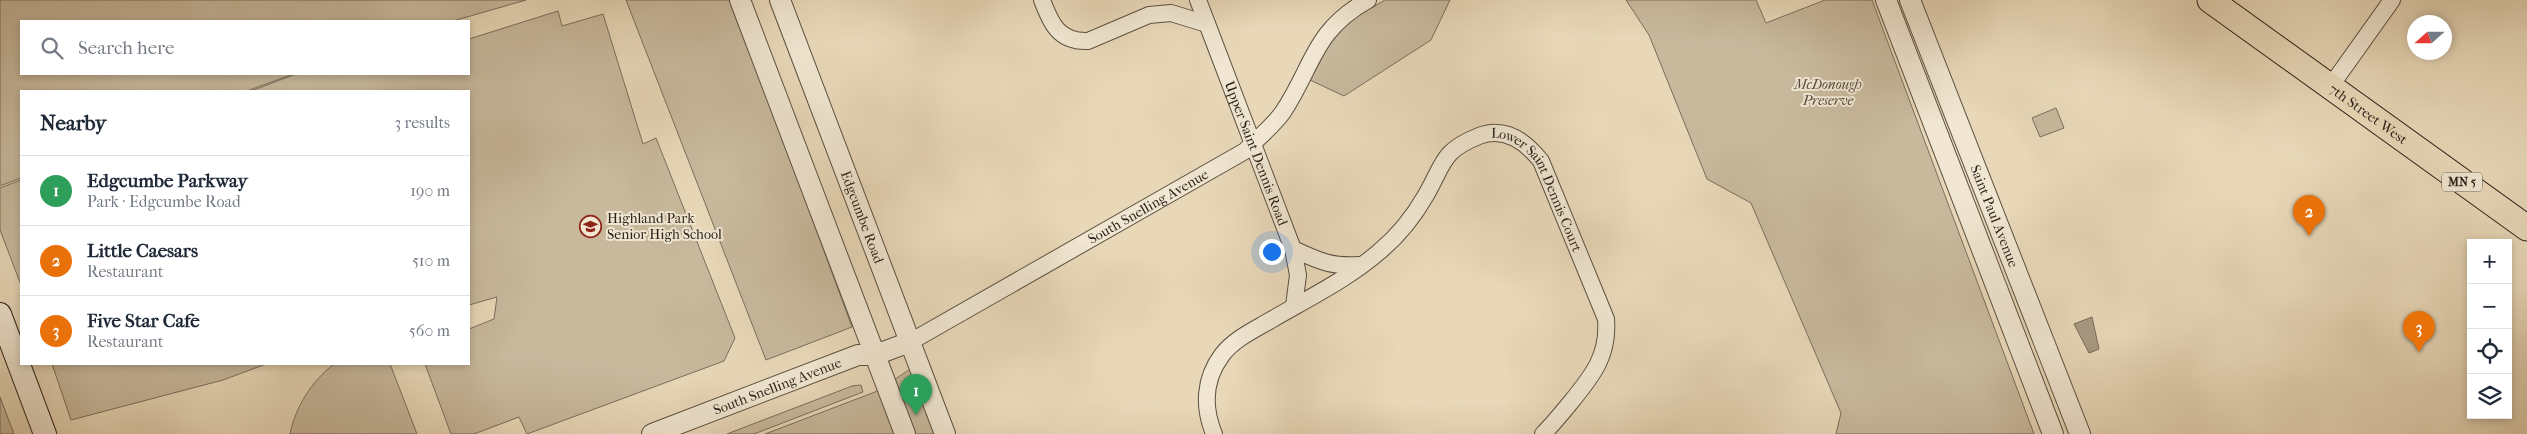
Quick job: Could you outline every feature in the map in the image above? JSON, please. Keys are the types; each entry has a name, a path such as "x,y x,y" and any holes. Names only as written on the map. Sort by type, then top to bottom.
{"main road":[{"name":"7th Street West","path":"2210,0 2527,228"},
{"path":"0,314 45,434"}],"street":[{"path":"740,0 905,434"},
{"name":"Edgcumbe Road","path":"780,0 945,434"},
{"path":"1042,0 1055,29 1060,34 1078,41 1088,41 1149,15 1171,13 1207,24"},
{"path":"1149,15 1165,0"},
{"name":"Upper Saint Dennis Road","path":"1198,0 1293,249 1298,275 1294,306"},
{"name":"South Snelling Avenue","path":"690,434 863,368 875,356 910,342 1233,160 1253,143 1282,113 1323,36 1335,24 1368,0"},
{"name":"Saint Paul Avenue","path":"1886,0 2054,434"},
{"name":"Saint Paul Avenue","path":"1910,0 2080,434"},
{"path":"2330,87 2392,0"},
{"name":"Lower Saint Dennis Court","path":"1294,306 1365,264 1394,238 1411,218 1426,195 1446,155 1482,135 1511,135 1532,150 1546,171 1606,319 1607,334 1601,363 1593,376 1543,434"},
{"path":"1293,249 1323,263 1338,266 1365,264"},
{"path":"1214,434 1207,410 1206,395 1214,366 1234,343 1294,306"},
{"name":"South Snelling Avenue","path":"652,434 858,355 875,356"}],"green space":[{"path":"0,0 526,0 456,20 20,20 20,75 290,75 250,90 20,90 20,178 0,186"},
{"path":"626,0 732,0 852,327 766,360"},
{"path":"1385,0 1450,0 1431,40 1344,96 1310,80 1333,37 1349,21"},
{"name":"McDonough Preserve","path":"1626,0 1756,0 1766,23 1825,0 1872,0 2034,434 1836,434 1841,413 1751,203 1707,179 1649,35"},
{"name":"Highland Park Senior High School","path":"558,11 562,26 603,14 643,144 656,138 735,338 724,361 527,434 519,417 474,434 451,434 425,365 470,365 470,329 494,319 497,297 470,305 470,90 254,90 293,75 470,75 470,39"},
{"path":"2056,108 2064,128 2040,137 2032,118"},
{"path":"20,180 20,282 0,230 0,188"},
{"path":"923,361 951,434 765,434 875,392"},
{"path":"52,365 263,365 223,380 71,420"},
{"path":"333,365 390,365 417,434 290,434 300,404"},
{"path":"861,385 863,392 754,434 727,434 852,386"},
{"path":"0,397 14,434 0,434"}],"shaded area":[{"path":"2092,317 2099,349 2089,353 2074,324"}],"place":[{"name":"Highland Park Senior High School","path":"591,226"},
{"name":"Little Caesars","path":"2309,236"},
{"name":"Five Star Cafe","path":"2419,352"},
{"name":"Edgcumbe Parkway","path":"916,415"}]}
